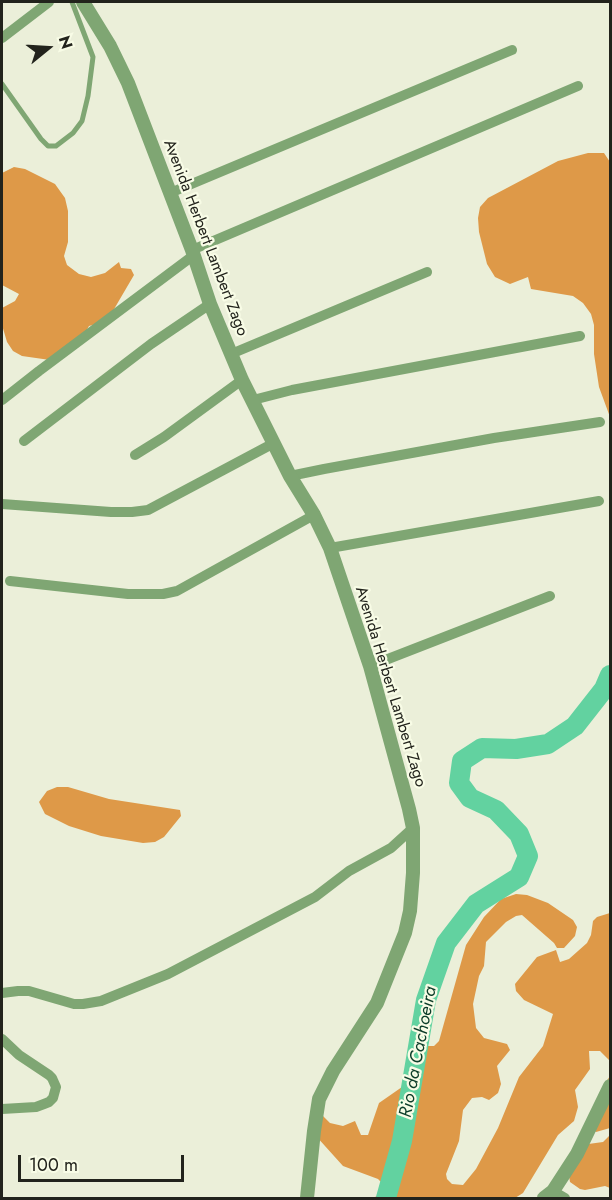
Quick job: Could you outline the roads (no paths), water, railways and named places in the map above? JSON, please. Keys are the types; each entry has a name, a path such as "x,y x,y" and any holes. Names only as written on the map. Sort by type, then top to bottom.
{"street":[{"path":"2,38 49,2"},
{"name":"Avenida Herbert Lambert Zago","path":"83,2 110,46 128,83 193,253 210,304 242,380 290,476 314,515 330,548 370,666 412,828 413,873 410,912 405,933 377,1003 333,1071 320,1099 307,1198"},
{"path":"170,193 512,50"},
{"path":"2,400 193,253 578,86"},
{"path":"231,354 427,272"},
{"path":"24,441 151,344 210,304"},
{"path":"253,400 292,390 580,336"},
{"path":"135,455 164,437 242,380"},
{"path":"290,476 483,440 600,422"},
{"path":"2,504 111,512 148,510 274,443"},
{"path":"330,548 599,501"},
{"path":"10,581 128,594 163,594 177,591 314,515"},
{"path":"370,666 550,596"},
{"path":"2,993 29,991 74,1004 83,1004 101,1000 168,974 315,897 349,871 391,848 412,828"},
{"path":"2,1039 19,1055 49,1075 56,1087 53,1098 49,1102 36,1107 2,1109"},
{"path":"565,1198 548,1195 577,1154 610,1086"}],"lane":[{"path":"2,84 48,146 56,146 73,133 82,121 93,57 72,2"}],"waterway":[{"name":"Rio da Cachoeira","path":"386,1198 402,1141 426,1000 446,943 476,904 519,877 528,856 519,834 496,810 470,798 459,783 462,761 482,748 516,749 548,744 575,726 604,689 610,675"}]}
